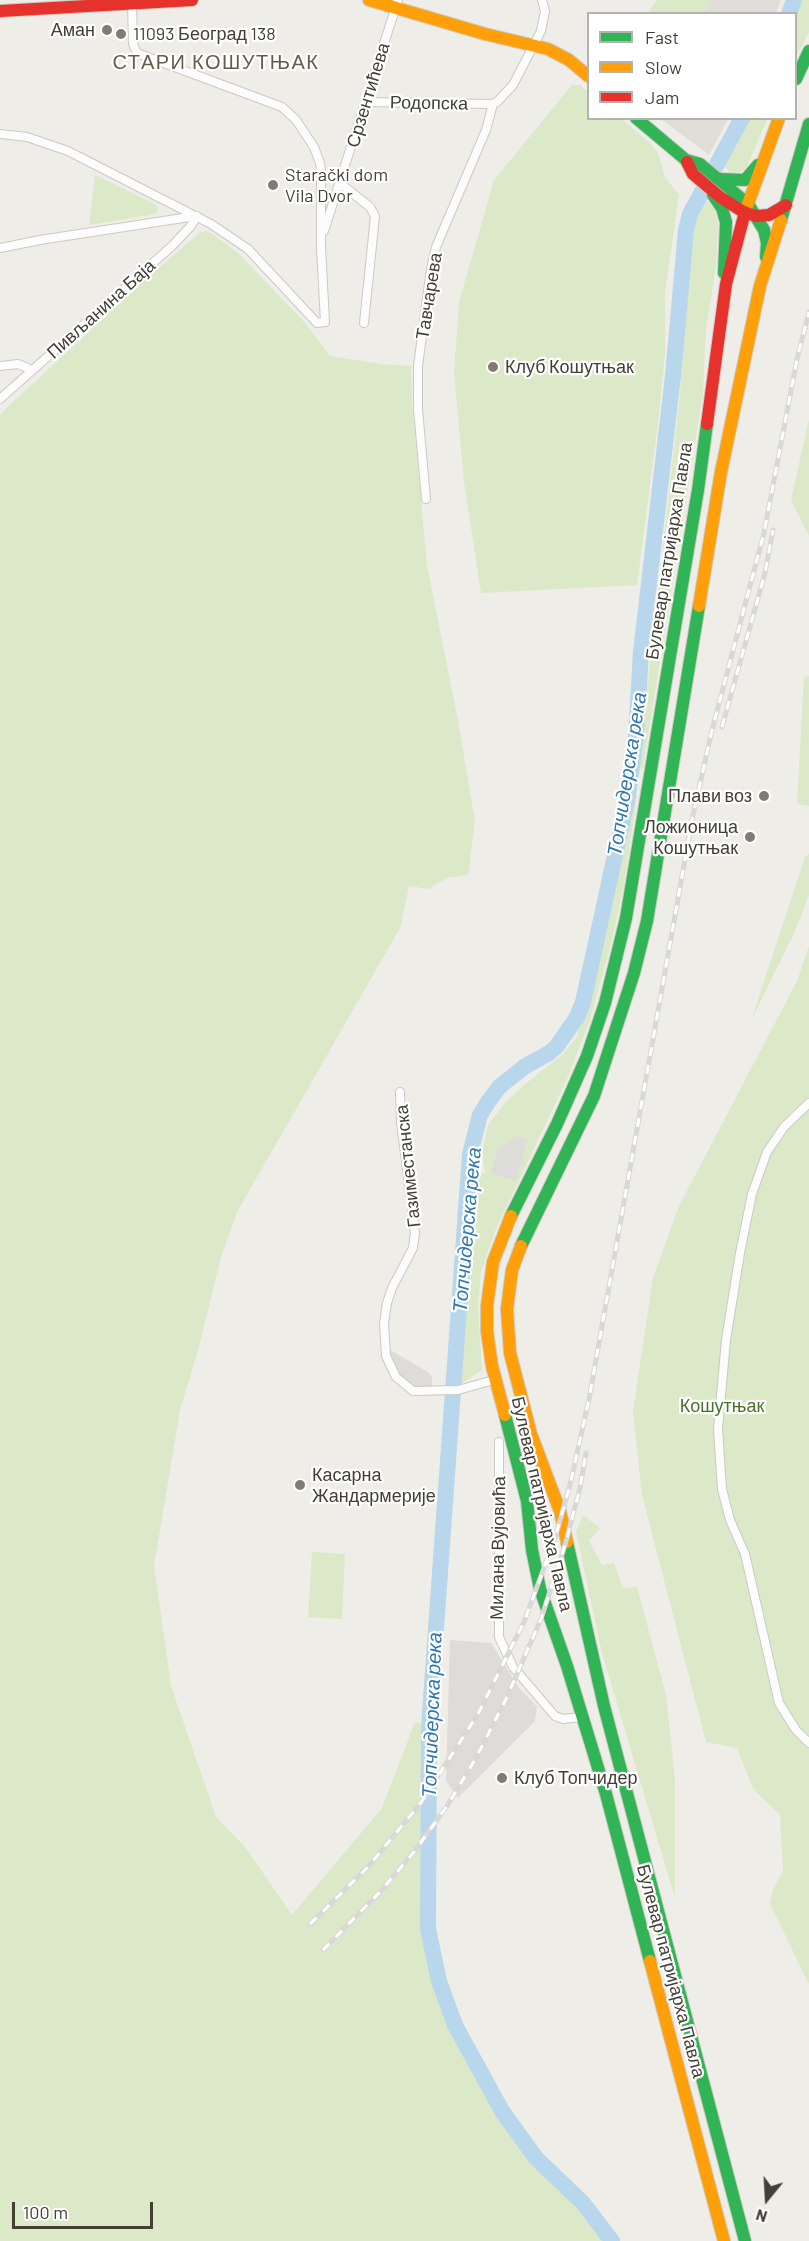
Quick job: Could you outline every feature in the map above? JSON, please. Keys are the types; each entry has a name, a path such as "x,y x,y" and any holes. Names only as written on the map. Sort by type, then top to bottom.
{"main road":[{"path":"0,11 59,4 192,0"},
{"path":"369,0 396,3 484,34 533,45 560,54 587,75"},
{"path":"797,75 809,51"},
{"path":"638,120 687,162 718,178 734,182 745,180 764,157"},
{"name":"Булевар патријарха Павла","path":"724,2241 606,1794 538,1580 527,1501 494,1380 487,1314 488,1287 508,1222 557,1124 587,1056 605,1003 626,918 696,502 712,399 718,330 726,284 750,211 764,157 778,120"},
{"name":"Булевар патријарха Павла","path":"745,2241 604,1706 560,1511 531,1434 518,1388 510,1353 507,1309 512,1270 519,1250 594,1096 634,973 647,921 717,491 766,264 772,253 809,124"},
{"path":"697,169 722,208 726,222 723,268 726,284"},
{"path":"718,178 750,211 767,243 766,264"},
{"path":"711,190 750,211 769,215 786,205"}],"street":[{"name":"Тавчарева","path":"426,500 418,409 418,366 436,247 486,130 493,104 501,99 513,85 541,31 545,8 542,0"},
{"path":"0,134 27,137 53,145 197,216 242,244 315,321 323,323 326,320 320,163 314,147 290,113 272,102 139,54 133,44 132,3"},
{"name":"Срзентићева","path":"322,238 341,184 396,3"},
{"name":"Родопска","path":"366,102 493,104"},
{"path":"341,184 370,207 375,216 364,323"},
{"path":"0,248 197,216"},
{"name":"Пивљанина Баја","path":"0,399 172,246 197,216"},
{"path":"0,366 18,364 32,370"},
{"name":"Газиместанска","path":"400,1092 402,1131 416,1233 413,1248 392,1288 384,1318 385,1349 392,1371 401,1382 414,1391 458,1390 494,1380"},
{"path":"809,1103 784,1127 769,1150 752,1194 728,1331 718,1429 722,1489 732,1526 745,1554 779,1702 786,1716 809,1743"},
{"name":"Милана Вујовића","path":"499,1442 499,1637 513,1667 555,1716 563,1719 581,1717"}],"shaded area":[{"path":"711,0 781,0 776,12 703,12"},
{"path":"662,120 727,120 709,155"},
{"path":"517,1136 528,1140 515,1181 491,1173 499,1147"},
{"path":"385,1347 428,1372 432,1377 432,1387 415,1389 397,1376"},
{"path":"450,1640 491,1643 519,1688 537,1707 535,1721 458,1798 446,1781"}],"green space":[{"path":"657,0 711,0 703,12 649,12"},
{"path":"801,0 809,0 809,32 797,55 797,12"},
{"path":"572,85 580,85 587,91 587,120 623,120 658,153 665,177 679,195 665,292 665,354 659,415 637,585 481,593 464,482 454,373 459,302 494,180"},
{"path":"748,120 767,120 747,167 741,172 730,172 724,166"},
{"path":"95,175 155,204 158,209 156,214 89,225"},
{"path":"705,200 714,208 718,221 716,265 706,330 703,393 643,768 638,770 680,394 690,234"},
{"path":"205,231 240,255 305,323 330,356 411,366 412,403 427,565 457,715 475,821 468,875 447,878 428,889 409,886 400,928 237,1212 220,1261 198,1351 180,1410 154,1566 171,1686 216,1817 246,1848 292,1915 382,1808 415,1722 429,1726 428,1929 439,1981 455,2025 502,2111 536,2158 583,2203 612,2241 0,2241 0,414 143,282 199,233"},
{"path":"809,419 809,536 791,500"},
{"path":"809,676 809,806 797,804 804,677"},
{"path":"631,795 637,796 625,879 611,945 589,1023 567,1079 495,1231 481,1272 478,1306 482,1370 457,1386 473,1174 485,1173 482,1151 488,1125 505,1103 562,1055 577,1037"},
{"path":"809,854 809,895 795,931 751,1021 805,857"},
{"name":"Кошутњак","path":"809,946 809,1984 770,1904 773,1890 783,1871 780,1815 753,1789 737,1748 706,1742 642,1495 633,1411 653,1278 679,1206 797,981"},
{"path":"583,1515 600,1528 589,1541 602,1565 614,1563 623,1588 637,1587 666,1695 675,1780 675,1898 602,1653 576,1532"},
{"path":"312,1552 345,1554 342,1619 308,1617"}],"waterway":[{"name":"Топчидерска река","path":"790,12 794,0"},
{"name":"Топчидерска река","path":"612,2241 583,2203 536,2158 502,2111 455,2025 439,1981 428,1929 429,1726 470,1154 480,1115 488,1102 500,1086 557,1046 577,1017 583,1002 628,796 636,736 641,652 673,376 686,230 690,214 741,120"},
{"name":"Топчидерска река","path":"687,205 687,225"}],"railway":[{"path":"310,1924 367,1868 420,1804 478,1714 524,1622 555,1538 570,1485 589,1399 692,820 712,730 764,533 797,359 809,312"},
{"path":"722,727 765,573 773,530"},
{"path":"323,1950 380,1892 414,1852 447,1806 476,1758 507,1697 541,1619 565,1545 580,1488 586,1453"}],"traffic: fast":[{"path":"797,77 809,51"},
{"path":"638,120 686,160 700,164 748,204 764,230 767,243 766,257"},
{"path":"781,220 809,124"},
{"path":"720,179 745,180 758,165"},
{"path":"713,195 722,208 726,222 724,273"},
{"path":"511,1216 557,1124 587,1056 605,1003 626,918 707,424"},
{"path":"521,1246 594,1096 634,973 647,921 699,606"},
{"path":"505,1415 527,1501 532,1550 540,1589 567,1666 606,1794 650,1961"},
{"path":"567,1542 604,1706 745,2241"}],"traffic: slow":[{"path":"369,0 485,34 548,49 569,60 587,75"},
{"path":"745,212 778,120"},
{"path":"699,606 721,472 760,286 781,220"},
{"path":"505,1415 492,1366 487,1331 487,1306 493,1262 511,1216"},
{"path":"521,1246 512,1270 507,1309 510,1353 531,1434 560,1511 567,1542"},
{"path":"650,1961 724,2241"}],"traffic: jam":[{"path":"0,11 192,0"},
{"path":"687,162 693,174 720,197 745,213 757,216 769,215 786,205"},
{"path":"707,424 726,284 745,212"}],"place":[{"name":"Аман","path":"107,30"},
{"name":"11093 Београд 138","path":"121,34"},
{"name":"Starački dom Vila Dvor","path":"273,185"},
{"name":"Клуб Кошутњак","path":"493,367"},
{"name":"Плави воз","path":"764,796"},
{"name":"Ложионица Кошутњак","path":"750,837"},
{"name":"Касарна Жандармерије","path":"300,1485"},
{"name":"Клуб Топчидер","path":"502,1778"}],"district":[{"name":"СТАРИ КОШУТЊАК","path":"216,62"}]}
